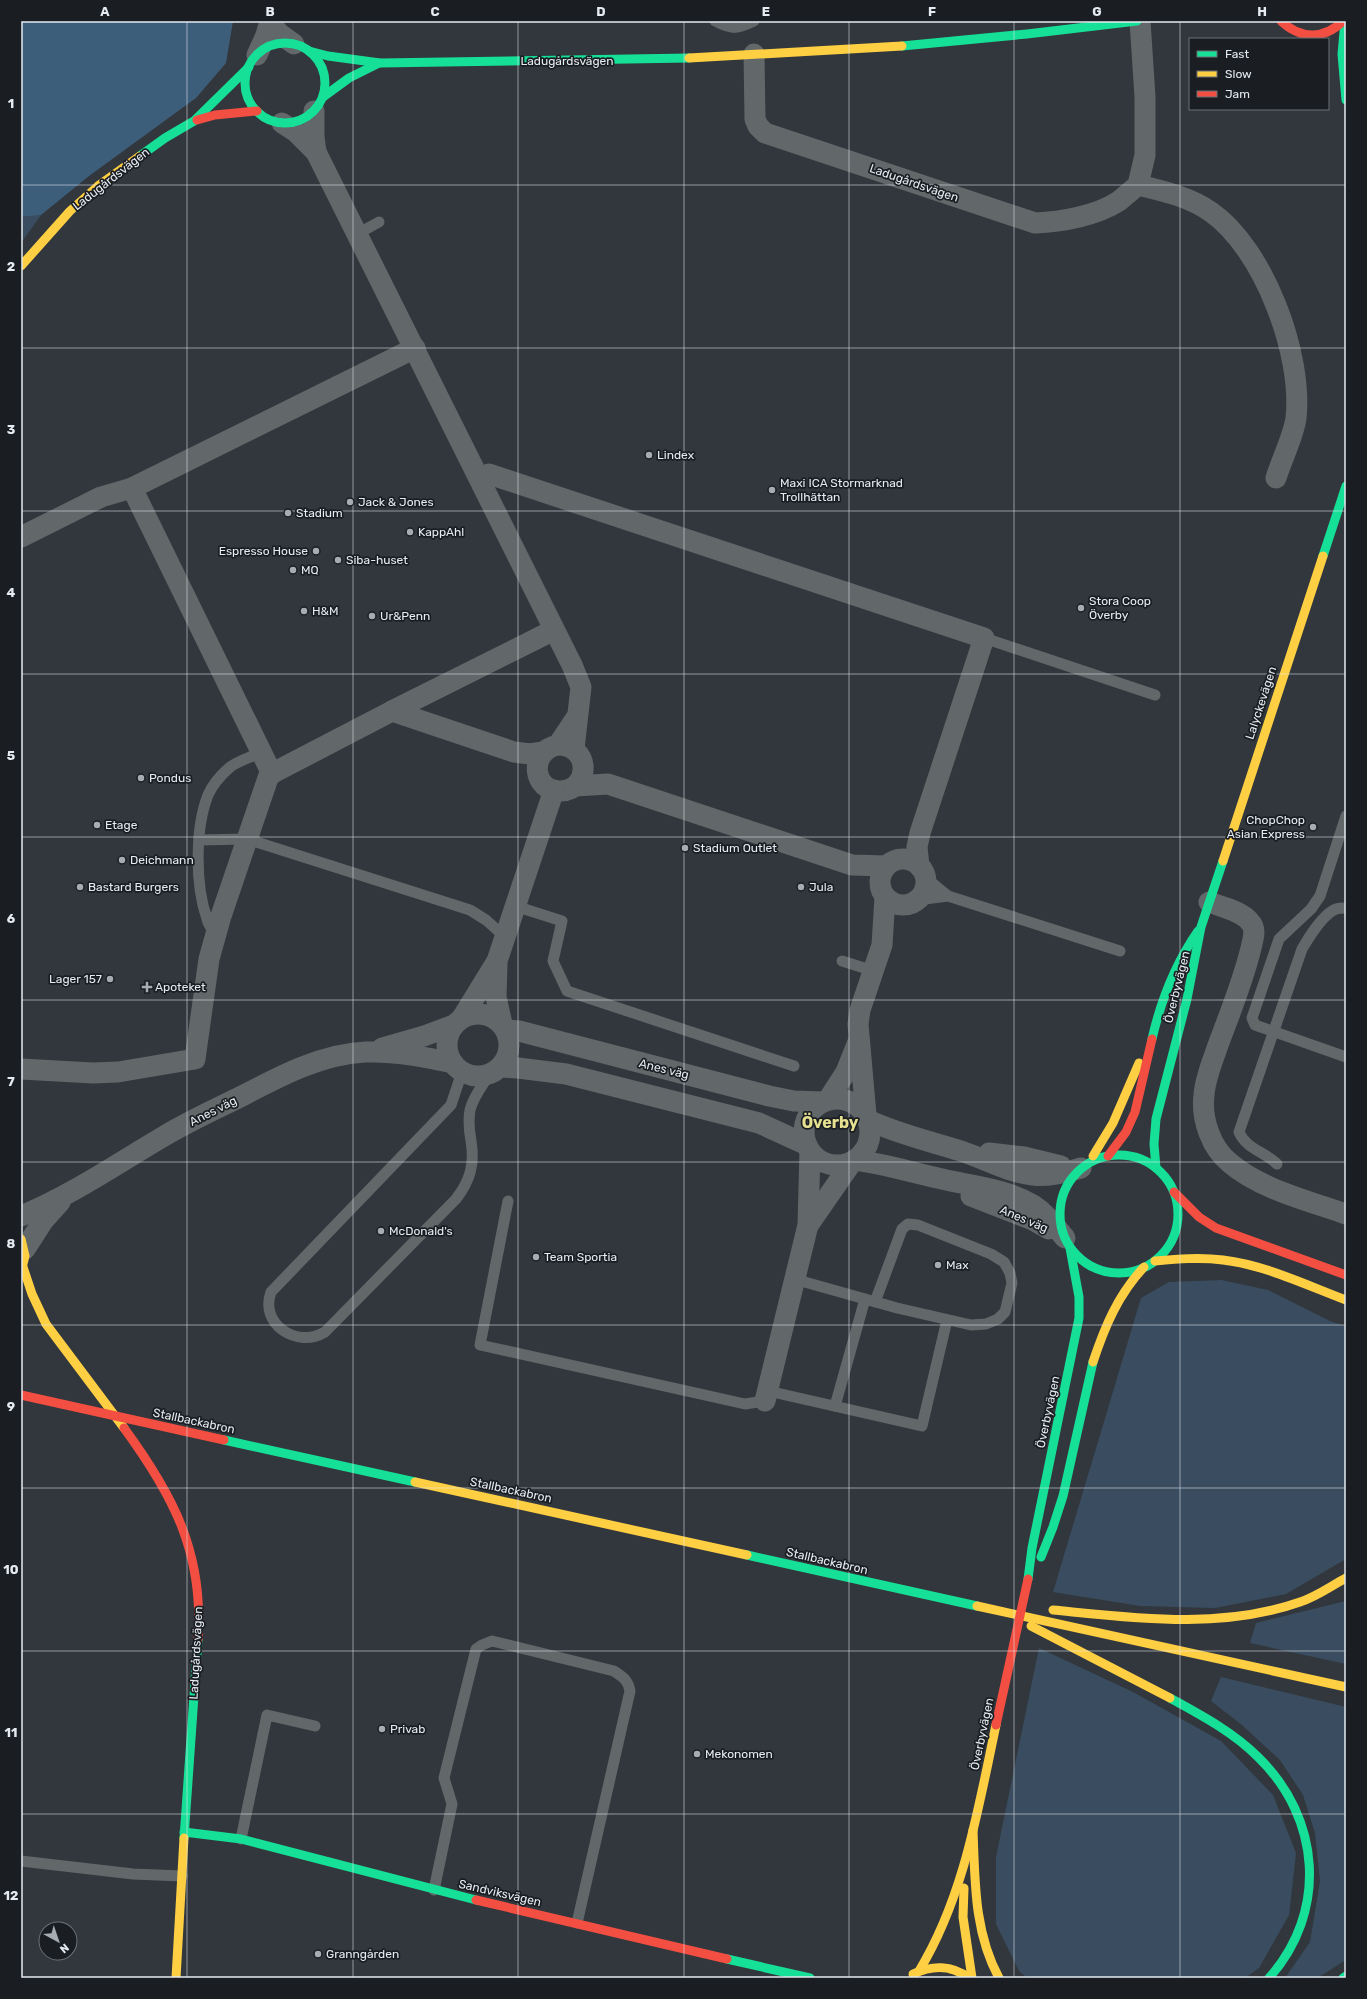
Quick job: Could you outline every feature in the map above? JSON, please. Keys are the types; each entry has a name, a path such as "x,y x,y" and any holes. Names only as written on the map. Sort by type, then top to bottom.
{"main road":[{"name":"Ladugårdsvägen","path":"302,48 328,56 380,63 613,60 881,48 1062,31 1137,21"},
{"path":"1280,24 1302,37 1322,35 1335,29 1344,21"},
{"path":"1344,21 1342,54 1346,100"},
{"path":"286,43 302,48 316,57 324,72 325,80 318,104 299,120 282,123 264,117 252,105 246,91 245,82 253,61 270,46 286,43"},
{"name":"Ladugårdsvägen","path":"21,266 70,211 98,186 165,138 194,121 219,98 253,61"},
{"name":"Ladugårdsvägen","path":"318,104 340,82 358,71 380,63"},
{"path":"1334,80 1346,106"},
{"name":"Ladugårdsvägen","path":"194,121 215,115 257,111"},
{"name":"Lalyckevägen","path":"1201,927 1346,486"},
{"name":"Överbyvägen","path":"1108,1156 1131,1124 1141,1095 1153,1035 1166,990 1185,950 1201,927"},
{"name":"Överbyvägen","path":"1156,1168 1153,1144 1156,1119 1198,956 1201,927"},
{"name":"Överbyvägen","path":"919,1971 932,1952 940,1935 964,1868 1029,1582 1032,1548 1079,1318 1079,1297 1068,1243 1060,1222 1060,1205 1066,1188 1085,1165 1113,1123 1130,1080 1153,1035"},
{"name":"Överbyvägen","path":"1085,1165 1108,1156 1128,1156 1139,1158 1156,1168 1166,1179 1174,1192 1199,1217 1216,1228 1346,1275"},
{"name":"Överbyvägen","path":"1068,1243 1083,1261 1104,1271 1126,1272 1144,1267 1155,1261 1169,1245 1174,1235 1178,1213 1174,1192"},
{"name":"Ladugårdsvägen","path":"23,1257 32,1294 46,1324 102,1396 152,1466 179,1517 193,1561 200,1610 184,1832 176,1978"},
{"name":"Överbyvägen","path":"1155,1261 1182,1259 1224,1260 1275,1274 1346,1300"},
{"name":"Överbyvägen","path":"1029,1582 1055,1520 1093,1362 1104,1331 1113,1308 1144,1267"},
{"name":"Ladugårdsvägen","path":"28,1310 46,1324"},
{"name":"Stallbackabron","path":"21,1395 995,1609"},
{"path":"995,1609 1043,1610 1146,1619 1222,1618 1264,1613 1302,1602 1346,1578"},
{"path":"995,1609 1346,1688"},
{"path":"995,1609 1042,1631 1188,1707 1228,1732 1255,1753 1283,1784 1299,1813 1307,1838 1310,1866 1307,1908 1300,1931 1292,1949 1278,1969 1269,1978"},
{"path":"973,1830 976,1880 985,1948 992,1967 999,1978"},
{"name":"Sandviksvägen","path":"184,1832 241,1839 434,1890 810,1978"},
{"name":"Överbyvägen","path":"964,1868 964,1917 971,1978"},
{"path":"909,1978 919,1971 933,1967 947,1967 961,1972 971,1978"}],"street":[{"path":"1140,21 1145,97 1145,155 1138,185 1190,200 1212,213 1245,247 1261,272 1277,304 1297,385 1296,419 1276,478"},
{"path":"253,61 270,22 280,34 302,48"},
{"name":"Ladugårdsvägen","path":"754,54 755,119 758,126 765,133 1035,223 1057,222 1086,215 1118,202 1138,185"},
{"path":"316,152 314,137 318,104"},
{"path":"282,123 296,132 316,152 572,665 581,687 581,700 577,716 569,730 565,752 582,776 575,786"},
{"path":"21,537 101,497 132,488 415,348"},
{"path":"480,478 488,474 984,638 920,833 917,847 923,872 924,892 913,902 882,946"},
{"path":"132,488 272,774"},
{"path":"21,1069 71,1073 118,1072 196,1059 209,960 269,775 392,711 554,630"},
{"path":"392,711 514,752 530,754 565,752 608,784 852,865 892,863 910,860 923,872"},
{"path":"514,752 525,760 538,774 546,786 554,790 563,791 575,786 608,784"},
{"path":"538,774 537,765 565,752"},
{"path":"554,790 497,962 447,1040 447,1048 457,1068 480,1077 495,1071 518,1068 566,1074 759,1123 809,1148 822,1161 829,1164 837,1165 854,1161"},
{"path":"808,1225 854,1161 864,1152 869,1142 870,1131 858,1042 858,1024 860,1010 882,946 883,894 880,876 892,863 909,849 920,833"},
{"path":"852,865 883,894 897,904 913,902"},
{"path":"1210,902 1242,915 1251,922 1255,931 1249,955 1209,1072 1204,1095 1207,1128 1214,1144 1229,1163 1246,1175 1265,1185 1346,1214"},
{"path":"495,1071 505,1062 509,1050 496,998 497,962"},
{"path":"458,1021 469,1015 483,1014 496,1019 504,1027"},
{"name":"Anes väg","path":"21,1216 69,1193 167,1134 266,1083 306,1065 346,1055 366,1052 424,1036 458,1021"},
{"name":"Anes väg","path":"504,1027 769,1096 794,1101 826,1101"},
{"path":"826,1101 846,1072 858,1042"},
{"name":"Anes väg","path":"366,1052 402,1054 457,1068"},
{"path":"766,1396 808,1225 809,1148 805,1135 805,1125 815,1108 826,1101 837,1099 853,1103 867,1117 892,1131 962,1151 998,1153 1054,1165 1085,1165"},
{"name":"Anes väg","path":"854,1161 896,1166 939,1179 972,1197 1032,1220 1068,1243"},
{"name":"Anes väg","path":"23,1257 43,1221 69,1193"}],"lane":[{"path":"715,21 727,27 738,28 754,21"},
{"path":"357,234 379,222"},
{"path":"984,638 1155,695"},
{"path":"216,935 207,921 202,904 199,869 200,823 208,794 220,778 230,767 262,752"},
{"path":"1346,816 1320,896 1311,909 1279,939 1252,1018 1255,1025 1346,1057"},
{"path":"200,840 248,839 470,910 486,920 505,937"},
{"path":"923,872 948,896 1120,951"},
{"path":"913,902 948,896"},
{"path":"515,906 562,922 553,960 567,991 794,1066"},
{"path":"1277,1164 1262,1152 1248,1146 1242,1139 1239,1132 1302,949 1313,931 1325,919 1336,909 1346,908"},
{"path":"842,960 874,971"},
{"path":"457,1068 451,1105 412,1148 271,1292 267,1302 270,1316 280,1328 292,1336 305,1339 316,1337 324,1332 456,1199 466,1186 471,1174 473,1160 468,1125 470,1109 477,1094 495,1071"},
{"path":"508,1201 480,1345 746,1404 766,1396 835,1406 922,1426 947,1320"},
{"path":"794,1279 870,1301 971,1326 986,1324 998,1319 1005,1312 1012,1283 1010,1273 1004,1262 991,1254 918,1225 908,1224 902,1229 870,1301 835,1406"},
{"path":"434,1890 452,1804 444,1778 476,1649 492,1641 614,1671 624,1677 629,1683 630,1691 576,1923"},
{"path":"241,1839 267,1715 315,1726"},
{"path":"21,1861 133,1874 182,1876"}],"shaded area":[{"path":"21,21 233,21 226,63 196,98 89,176 41,215 21,217"},
{"path":"41,215 21,243 21,217"},
{"path":"1221,1280 1268,1290 1330,1321 1346,1326 1346,1559 1286,1594 1215,1608 1140,1606 1053,1592 1141,1298 1169,1282"},
{"path":"1346,1601 1346,1664 1250,1643 1256,1623"},
{"path":"1039,1648 1133,1692 1221,1741 1273,1795 1296,1853 1289,1915 1259,1968 1245,1978 1027,1978 1019,1971 996,1924 996,1857"},
{"path":"1221,1677 1346,1707 1346,1960 1317,1978 1285,1978 1310,1942 1320,1881 1315,1833 1303,1795 1280,1760 1242,1725 1211,1701"}],"traffic: fast":[{"path":"902,46 1027,34 1137,21"},
{"path":"1345,21 1342,54 1346,100"},
{"path":"285,43 300,46 313,55 322,68 325,83 322,98 313,111 300,120 285,123 270,120 257,111 248,98 245,83 248,68 257,55 270,46 285,43"},
{"path":"309,51 328,56 380,63 689,58"},
{"path":"323,97 349,78 379,63"},
{"path":"140,156 165,138 194,121 249,67"},
{"path":"1323,556 1346,486"},
{"path":"1156,1168 1154,1144 1156,1119 1187,999 1201,927 1223,861"},
{"path":"1152,1039 1164,996 1182,956 1198,931"},
{"path":"1119,1155 1131,1156 1142,1160 1161,1172 1173,1191 1177,1202 1178,1214 1177,1226 1173,1237 1161,1256 1142,1268 1131,1272 1119,1273 1107,1272 1096,1268 1077,1256 1065,1237 1061,1226 1060,1214 1061,1202 1065,1191 1077,1172 1096,1160 1107,1156 1119,1155"},
{"path":"1028,1579 1032,1548 1079,1318 1079,1297 1070,1248"},
{"path":"1041,1557 1063,1496 1093,1362"},
{"path":"224,1440 415,1482"},
{"path":"747,1555 977,1606"},
{"path":"184,1838 198,1639"},
{"path":"1170,1698 1227,1732 1258,1757 1279,1781 1295,1808 1305,1836 1309,1866 1308,1895 1301,1924 1288,1952 1269,1978"},
{"path":"184,1832 241,1839 476,1900"},
{"path":"727,1959 810,1978"}],"traffic: slow":[{"path":"689,58 902,46"},
{"path":"21,266 70,211 98,186 140,156"},
{"path":"1223,861 1323,556"},
{"path":"1093,1156 1113,1123 1139,1063"},
{"path":"21,1239 25,1256 21,1272"},
{"path":"1155,1261 1206,1259 1223,1260 1254,1266 1285,1276 1346,1300"},
{"path":"23,1267 32,1294 46,1324 124,1428"},
{"path":"1093,1362 1102,1336 1113,1312 1127,1289 1144,1267"},
{"path":"415,1482 747,1555"},
{"path":"1053,1610 1177,1620 1239,1616 1270,1611 1306,1600 1346,1578"},
{"path":"977,1606 1346,1687"},
{"path":"1031,1626 1170,1698"},
{"path":"919,1971 934,1943 947,1913 968,1852 996,1725"},
{"path":"973,1830 977,1906 980,1924 991,1961 999,1978"},
{"path":"176,1978 184,1838"},
{"path":"964,1888 963,1917 972,1978"},
{"path":"913,1974 927,1969 942,1968 956,1971 969,1978"}],"traffic: jam":[{"path":"1281,21 1296,31 1312,35 1328,32 1343,21"},
{"path":"197,120 215,115 257,111"},
{"path":"1108,1156 1126,1132 1135,1112 1152,1039"},
{"path":"1174,1192 1199,1217 1216,1228 1346,1275"},
{"path":"21,1395 224,1440"},
{"path":"124,1428 157,1477 182,1526 196,1579 199,1608 198,1639"},
{"path":"996,1725 1028,1579"},
{"path":"476,1900 727,1959"}],"place":[{"name":"Lindex","path":"649,455"},
{"name":"Maxi ICA Stormarknad Trollhättan","path":"772,490"},
{"name":"Jack & Jones","path":"350,502"},
{"name":"Stadium","path":"288,513"},
{"name":"KappAhl","path":"410,532"},
{"name":"Espresso House","path":"316,551"},
{"name":"Siba-huset","path":"338,560"},
{"name":"MQ","path":"293,570"},
{"name":"Stora Coop Överby","path":"1081,608"},
{"name":"H&M","path":"304,611"},
{"name":"Ur&Penn","path":"372,616"},
{"name":"Pondus","path":"141,778"},
{"name":"Etage","path":"97,825"},
{"name":"ChopChop Asian Express","path":"1313,827"},
{"name":"Stadium Outlet","path":"685,848"},
{"name":"Deichmann","path":"122,860"},
{"name":"Bastard Burgers","path":"80,887"},
{"name":"Jula","path":"801,887"},
{"name":"Lager 157","path":"110,979"},
{"name":"Apoteket","path":"147,987"},
{"name":"McDonald's","path":"381,1231"},
{"name":"Team Sportia","path":"536,1257"},
{"name":"Max","path":"938,1265"},
{"name":"Privab","path":"382,1729"},
{"name":"Mekonomen","path":"697,1754"},
{"name":"Granngården","path":"318,1954"}],"district":[{"name":"Överby","path":"830,1122"}]}
